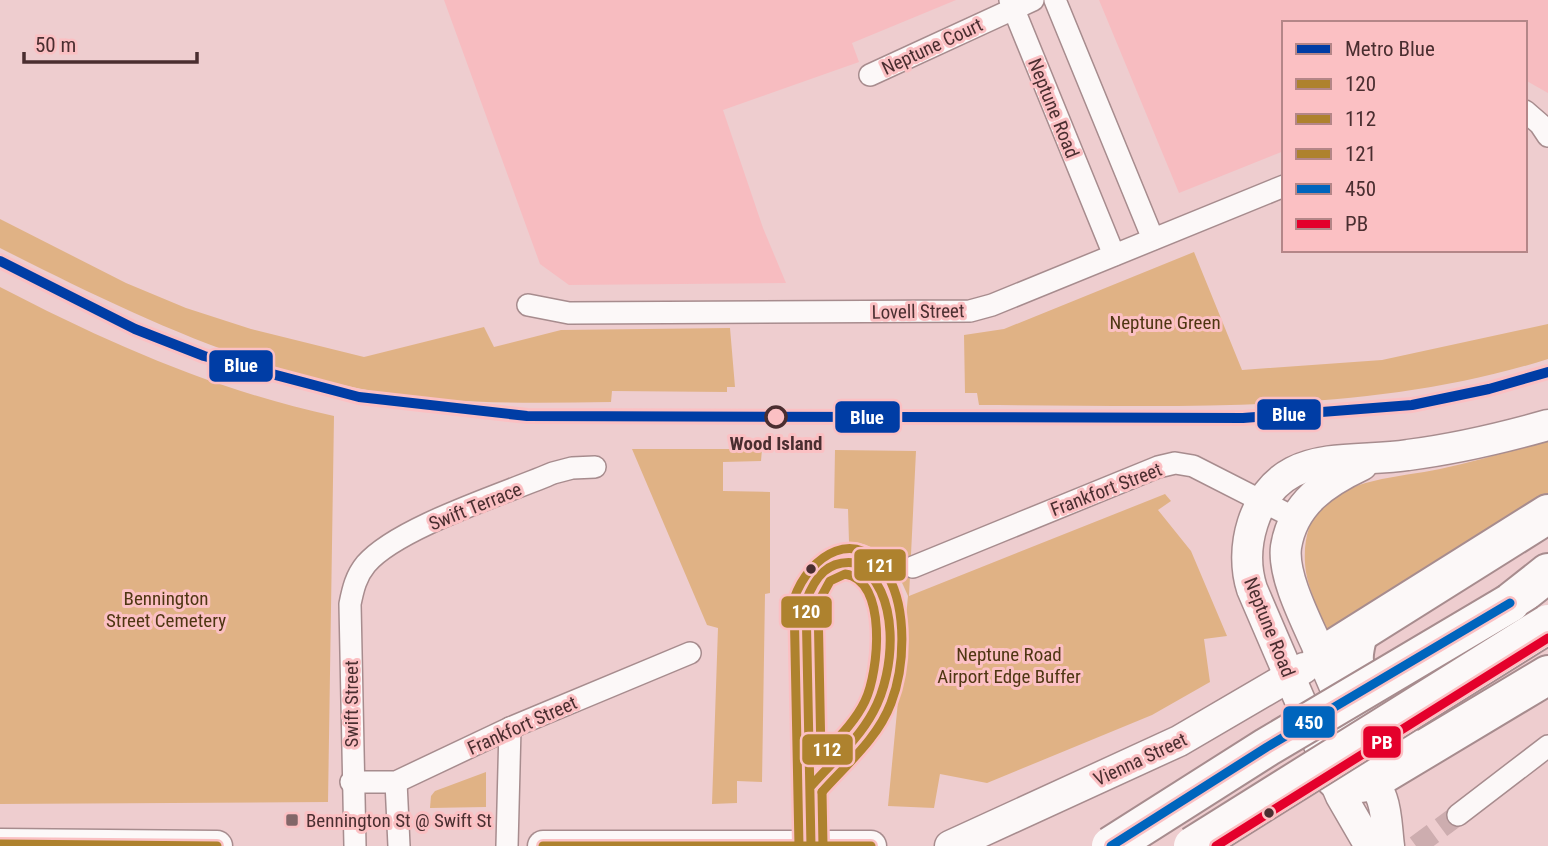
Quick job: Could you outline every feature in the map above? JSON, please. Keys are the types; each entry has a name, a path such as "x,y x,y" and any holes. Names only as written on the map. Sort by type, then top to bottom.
{"highway":[{"path":"1322,656 1548,514"},
{"path":"1510,603 1548,573"},
{"path":"1111,846 1267,747 1548,581"},
{"path":"1193,846 1548,624"},
{"path":"1358,634 1354,664 1387,729 1401,743 1423,751"},
{"path":"1332,775 1336,780 1350,783 1373,780 1548,675"}],"main road":[{"path":"1371,460 1448,449 1548,425"},
{"name":"Neptune Road","path":"1370,846 1332,775 1252,589 1246,566 1249,535 1264,503 1286,475 1307,466 1371,460"},
{"name":"Neptune Road","path":"1371,460 1317,489 1297,519 1286,545 1287,568 1383,802 1390,846"},
{"name":"Vienna Street","path":"950,846 1179,741 1290,678 1322,656"},
{"path":"0,844 217,846"},
{"path":"542,846 871,846"}],"street":[{"name":"Neptune Court","path":"870,75 1012,4 1033,0"},
{"path":"1055,0 1153,239"},
{"name":"Neptune Road","path":"1012,4 1114,255"},
{"path":"1527,113 1540,124 1548,136"},
{"name":"Lovell Street","path":"528,305 569,313 970,311 992,305 1282,187"},
{"name":"Frankfort Street","path":"913,567 1158,467 1175,463 1193,466 1297,519"},
{"name":"Swift Terrace","path":"365,566 402,536 553,474 572,468 595,467"},
{"name":"Swift Street","path":"355,846 351,782 350,604 355,583 365,566"},
{"name":"Frankfort Street","path":"351,782 396,782 510,728 690,653"},
{"path":"507,846 510,728"},
{"path":"1458,815 1548,746"},
{"path":"396,782 399,846"}],"shaded area":[{"path":"444,0 956,0 852,43 859,62 723,110 763,228 786,283 569,285 540,264"},
{"path":"1099,0 1548,0 1548,93 1527,81 1527,21 1282,21 1282,152 1179,193"}],"green space":[{"path":"0,219 126,283 186,308 251,329 364,357 484,327 494,347 561,330 730,328 735,387 727,387 727,392 612,391 611,402 521,403 401,396 323,380 274,367 181,333 0,248"},
{"name":"Neptune Green","path":"1194,252 1242,370 1382,360 1548,324 1548,359 1479,378 1408,391 1266,404 979,405 977,393 965,393 964,335 1004,329"},
{"name":"Bennington Street Cemetery","path":"0,287 162,363 246,393 334,416 328,802 0,804"},
{"path":"1548,439 1548,496 1328,634 1311,590 1305,563 1307,535 1316,514 1330,499 1371,482 1454,466"},
{"path":"632,449 762,449 761,461 723,462 723,491 770,492 770,593 765,594 762,782 737,781 737,803 712,804 718,628 707,625"},
{"name":"Neptune Road Airport Edge Buffer","path":"835,450 916,451 909,596 1165,494 1171,501 1158,510 1191,551 1227,636 1204,639 1210,682 1152,715 987,783 940,774 934,808 888,806 908,596 899,576 879,552 860,543 849,542 848,509 834,508"},
{"path":"486,772 486,807 430,808 431,796 435,791"}],"tunnel":[{"path":"1416,846 1458,815"}],"metro line":[{"name":"Blue","path":"0,261 135,329 204,356 359,397 527,416 1243,418 1412,405 1489,389 1548,372"}],"transit line":[{"name":"121","path":"799,846 794,599 801,583 823,558 836,551 849,549 863,551 876,560 888,576 901,622 901,656 896,689 885,716 861,750 822,792"},
{"name":"120","path":"811,786 867,722 881,695 886,675 890,654 887,611 881,591 871,575 856,563 846,562 830,567 818,577 806,601 811,846"},
{"name":"112","path":"845,574 859,580 868,592 874,609 874,670 861,709 821,756 818,603 830,581 845,574"},
{"name":"450","path":"1111,846 1267,747 1510,603"},
{"name":"PB","path":"1216,846 1548,638"},
{"name":"112","path":"822,792 823,846"},
{"name":"120","path":"0,844 217,846"},
{"name":"120","path":"543,846 871,846"}],"place":[{"name":"Wood Island","path":"776,417"},
{"name":"Bennington St @ Swift St","path":"292,820"}]}
